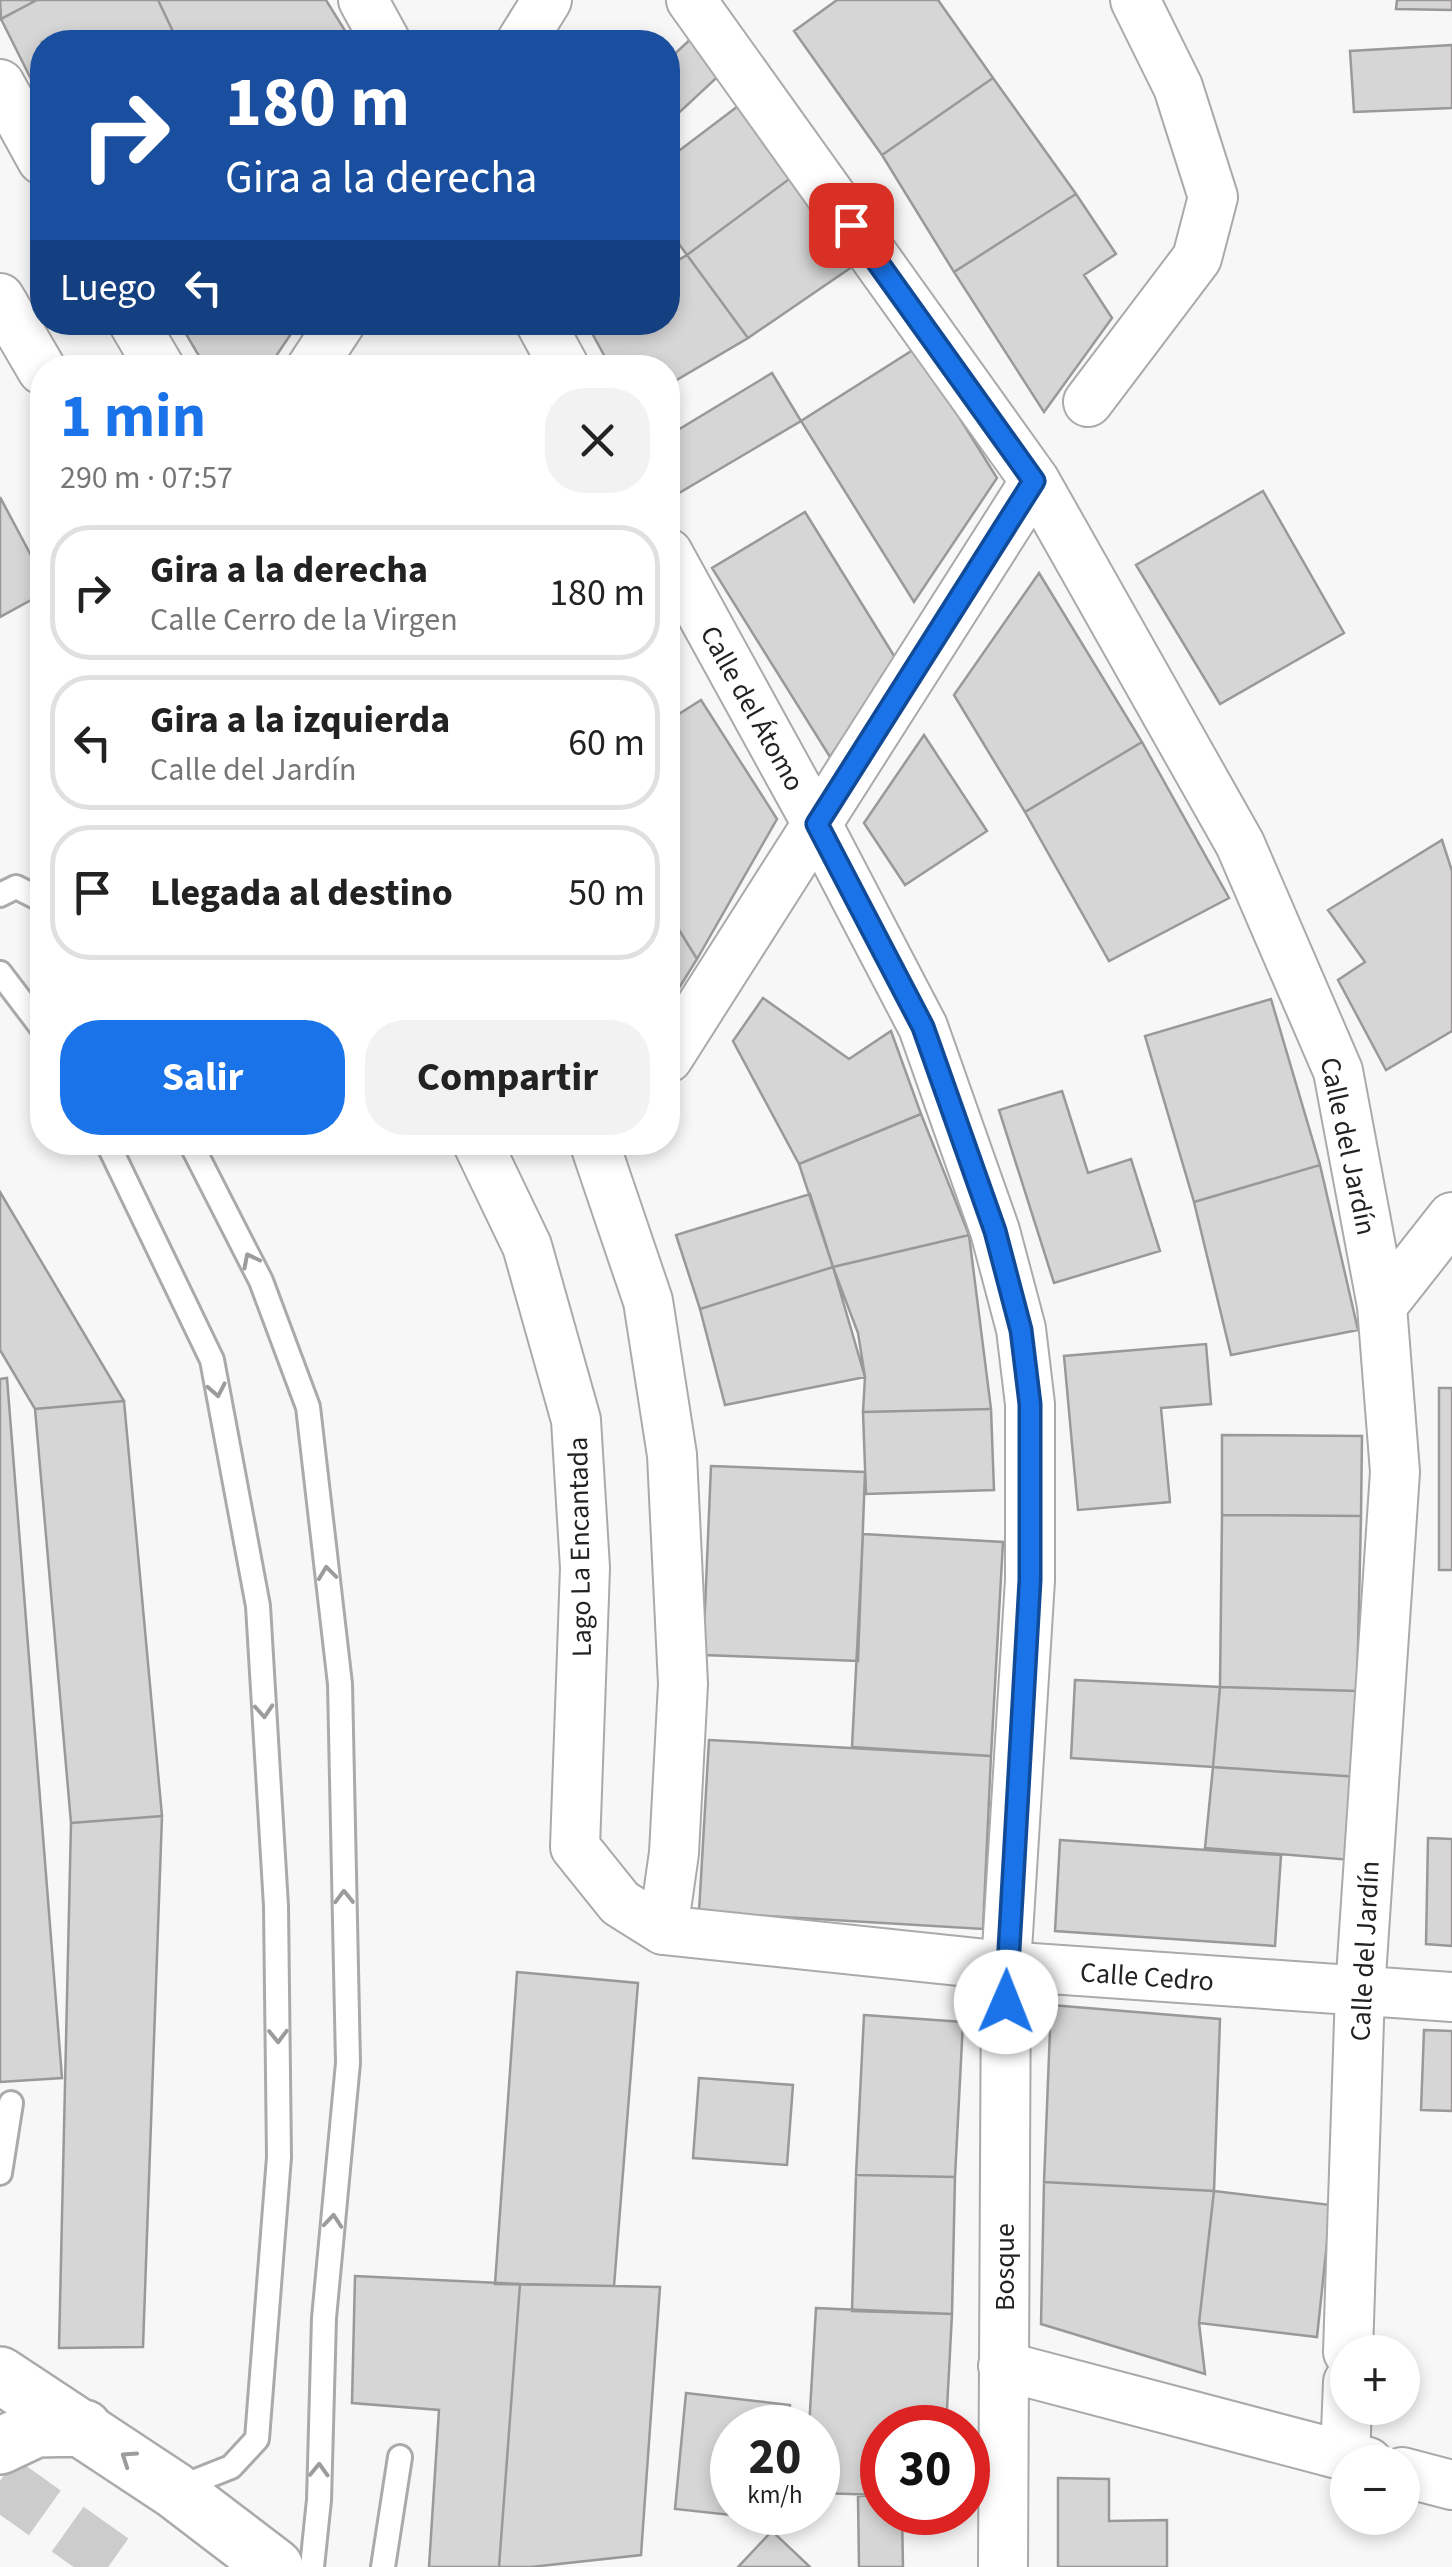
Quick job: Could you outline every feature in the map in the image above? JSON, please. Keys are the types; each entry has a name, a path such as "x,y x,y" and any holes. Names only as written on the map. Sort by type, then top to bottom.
{"street":[{"path":"363,0 379,30"},
{"path":"528,30 547,0"},
{"name":"Calle del Jardín","path":"690,0 1034,481 1240,844 1338,1071 1382,1306 1394,1472 1360,1991 1349,2335"},
{"path":"1088,402 1197,258 1213,197 1178,87 1135,0"},
{"path":"0,84 30,138"},
{"path":"0,298 33,355"},
{"path":"680,1039 1034,481"},
{"name":"Calle del Átomo","path":"680,575 923,1027 995,1231 1021,1330 1030,1404 1030,1580 1006,1966"},
{"name":"Lago La Encantada","path":"482,1155 527,1246 576,1420 585,1568 575,1847 620,1903 663,1930"},
{"path":"602,1155 648,1301 672,1455 683,1684 674,1853 663,1930"},
{"path":"1382,1306 1452,1217"},
{"name":"Calle Cedro","path":"663,1930 1006,1966 1452,1998"},
{"name":"Bosque","path":"1003,2567 1006,1966"},
{"path":"1003,2366 1330,2453"},
{"path":"0,2376 174,2490 250,2557"},
{"path":"0,2446 36,2429 84,2428"},
{"path":"1420,2476 1452,2484"}],"lane":[{"path":"0,895 16,886 30,894"},
{"path":"0,972 30,1012"},
{"path":"112,1155 212,1360 258,1606 276,1906 279,2157 257,2439 231,2468 174,2490"},
{"path":"197,1155 262,1282 308,1406 340,1684 348,2063 324,2318 312,2567"},
{"path":"0,2174 11,2104"},
{"path":"383,2567 400,2456"}],"building":[{"path":"0,0 37,0 1,19"},
{"path":"37,0 158,0 172,30 30,30 30,77 1,19"},
{"path":"158,0 326,0 345,30 172,30"},
{"path":"837,0 938,0 993,78 882,155 794,31"},
{"path":"1397,0 1452,0 1452,10 1396,9"},
{"path":"695,35 726,69 680,112 680,49"},
{"path":"1452,45 1452,108 1354,112 1350,51"},
{"path":"993,78 1076,194 954,272 882,155"},
{"path":"746,100 800,171 687,255 680,245 680,150"},
{"path":"800,171 865,258 748,338 687,255"},
{"path":"1076,194 1116,254 1084,275 1112,318 1044,412 954,272"},
{"path":"687,255 748,338 680,378 680,355 604,355 593,335 680,335 680,259"},
{"path":"187,335 290,335 277,355 198,355"},
{"path":"916,348 997,478 914,602 801,421"},
{"path":"772,373 801,421 680,492 680,429"},
{"path":"1263,491 1344,633 1220,704 1136,565"},
{"path":"0,497 30,553 30,601 0,617"},
{"path":"805,512 896,659 830,757 712,568"},
{"path":"1039,573 1142,742 1025,812 954,695"},
{"path":"701,700 777,819 697,959 680,931 680,713"},
{"path":"924,735 987,831 905,885 864,823"},
{"path":"1142,742 1229,898 1109,961 1025,812"},
{"path":"1442,840 1452,871 1452,1031 1386,1070 1338,980 1365,962 1328,910"},
{"path":"680,931 697,959 680,987"},
{"path":"763,998 849,1059 891,1031 921,1114 799,1164 733,1041"},
{"path":"1271,999 1320,1165 1194,1202 1145,1036"},
{"path":"1062,1091 1088,1173 1131,1159 1160,1251 1054,1283 999,1110"},
{"path":"921,1114 969,1235 833,1267 799,1164"},
{"path":"1320,1165 1358,1330 1231,1355 1194,1202"},
{"path":"0,1192 124,1401 35,1409 0,1350"},
{"path":"810,1194 833,1267 700,1309 676,1235"},
{"path":"969,1235 991,1409 863,1412 865,1377 858,1333 833,1267"},
{"path":"833,1267 865,1377 725,1405 700,1309"},
{"path":"1206,1344 1211,1404 1161,1408 1170,1502 1078,1510 1064,1356"},
{"path":"7,1378 62,2078 0,2082 0,1379"},
{"path":"1439,1388 1452,1388 1452,1570 1439,1570"},
{"path":"124,1401 162,1816 71,1823 35,1409"},
{"path":"991,1409 994,1490 866,1494 863,1412"},
{"path":"1222,1435 1362,1436 1361,1516 1222,1515"},
{"path":"711,1466 865,1472 858,1661 703,1655"},
{"path":"1222,1515 1361,1516 1357,1691 1220,1687"},
{"path":"863,1534 1003,1542 991,1756 852,1747"},
{"path":"1075,1680 1220,1687 1213,1767 1071,1758"},
{"path":"1220,1687 1357,1691 1359,1777 1213,1767"},
{"path":"709,1740 991,1756 983,1929 699,1912"},
{"path":"1213,1767 1359,1777 1351,1860 1205,1848"},
{"path":"162,1816 143,2347 59,2348 71,1823"},
{"path":"1428,1838 1452,1839 1452,1946 1426,1944"},
{"path":"1060,1840 1281,1855 1275,1946 1055,1931"},
{"path":"517,1972 638,1983 614,2286 495,2284"},
{"path":"1051,2005 1220,2019 1214,2191 1044,2182"},
{"path":"864,2015 963,2022 955,2177 856,2175"},
{"path":"1424,2030 1452,2031 1452,2111 1421,2110"},
{"path":"699,2078 793,2085 787,2165 693,2158"},
{"path":"856,2175 955,2177 952,2314 852,2311"},
{"path":"1044,2182 1214,2191 1199,2323 1205,2374 1041,2324"},
{"path":"1214,2191 1331,2205 1317,2337 1199,2323"},
{"path":"355,2276 520,2284 499,2567 429,2567 439,2410 352,2403"},
{"path":"520,2284 660,2287 641,2555 499,2567"},
{"path":"816,2308 952,2314 947,2405 860,2405 860,2494 840,2494 840,2405 810,2405"},
{"path":"686,2393 790,2405 710,2405 710,2513 675,2509"},
{"path":"1058,2478 1109,2479 1109,2521 1167,2520 1167,2567 1058,2567"},
{"path":"858,2496 860,2535 902,2535 903,2567 859,2567"},
{"path":"768,2535 776,2535 810,2567 738,2567"}],"tunnel":[{"path":"0,2481 121,2567"}],"route":[{"path":"851,225 1034,481 817,824 923,1027 995,1231 1021,1330 1030,1404 1030,1580 1006,2002"}]}
